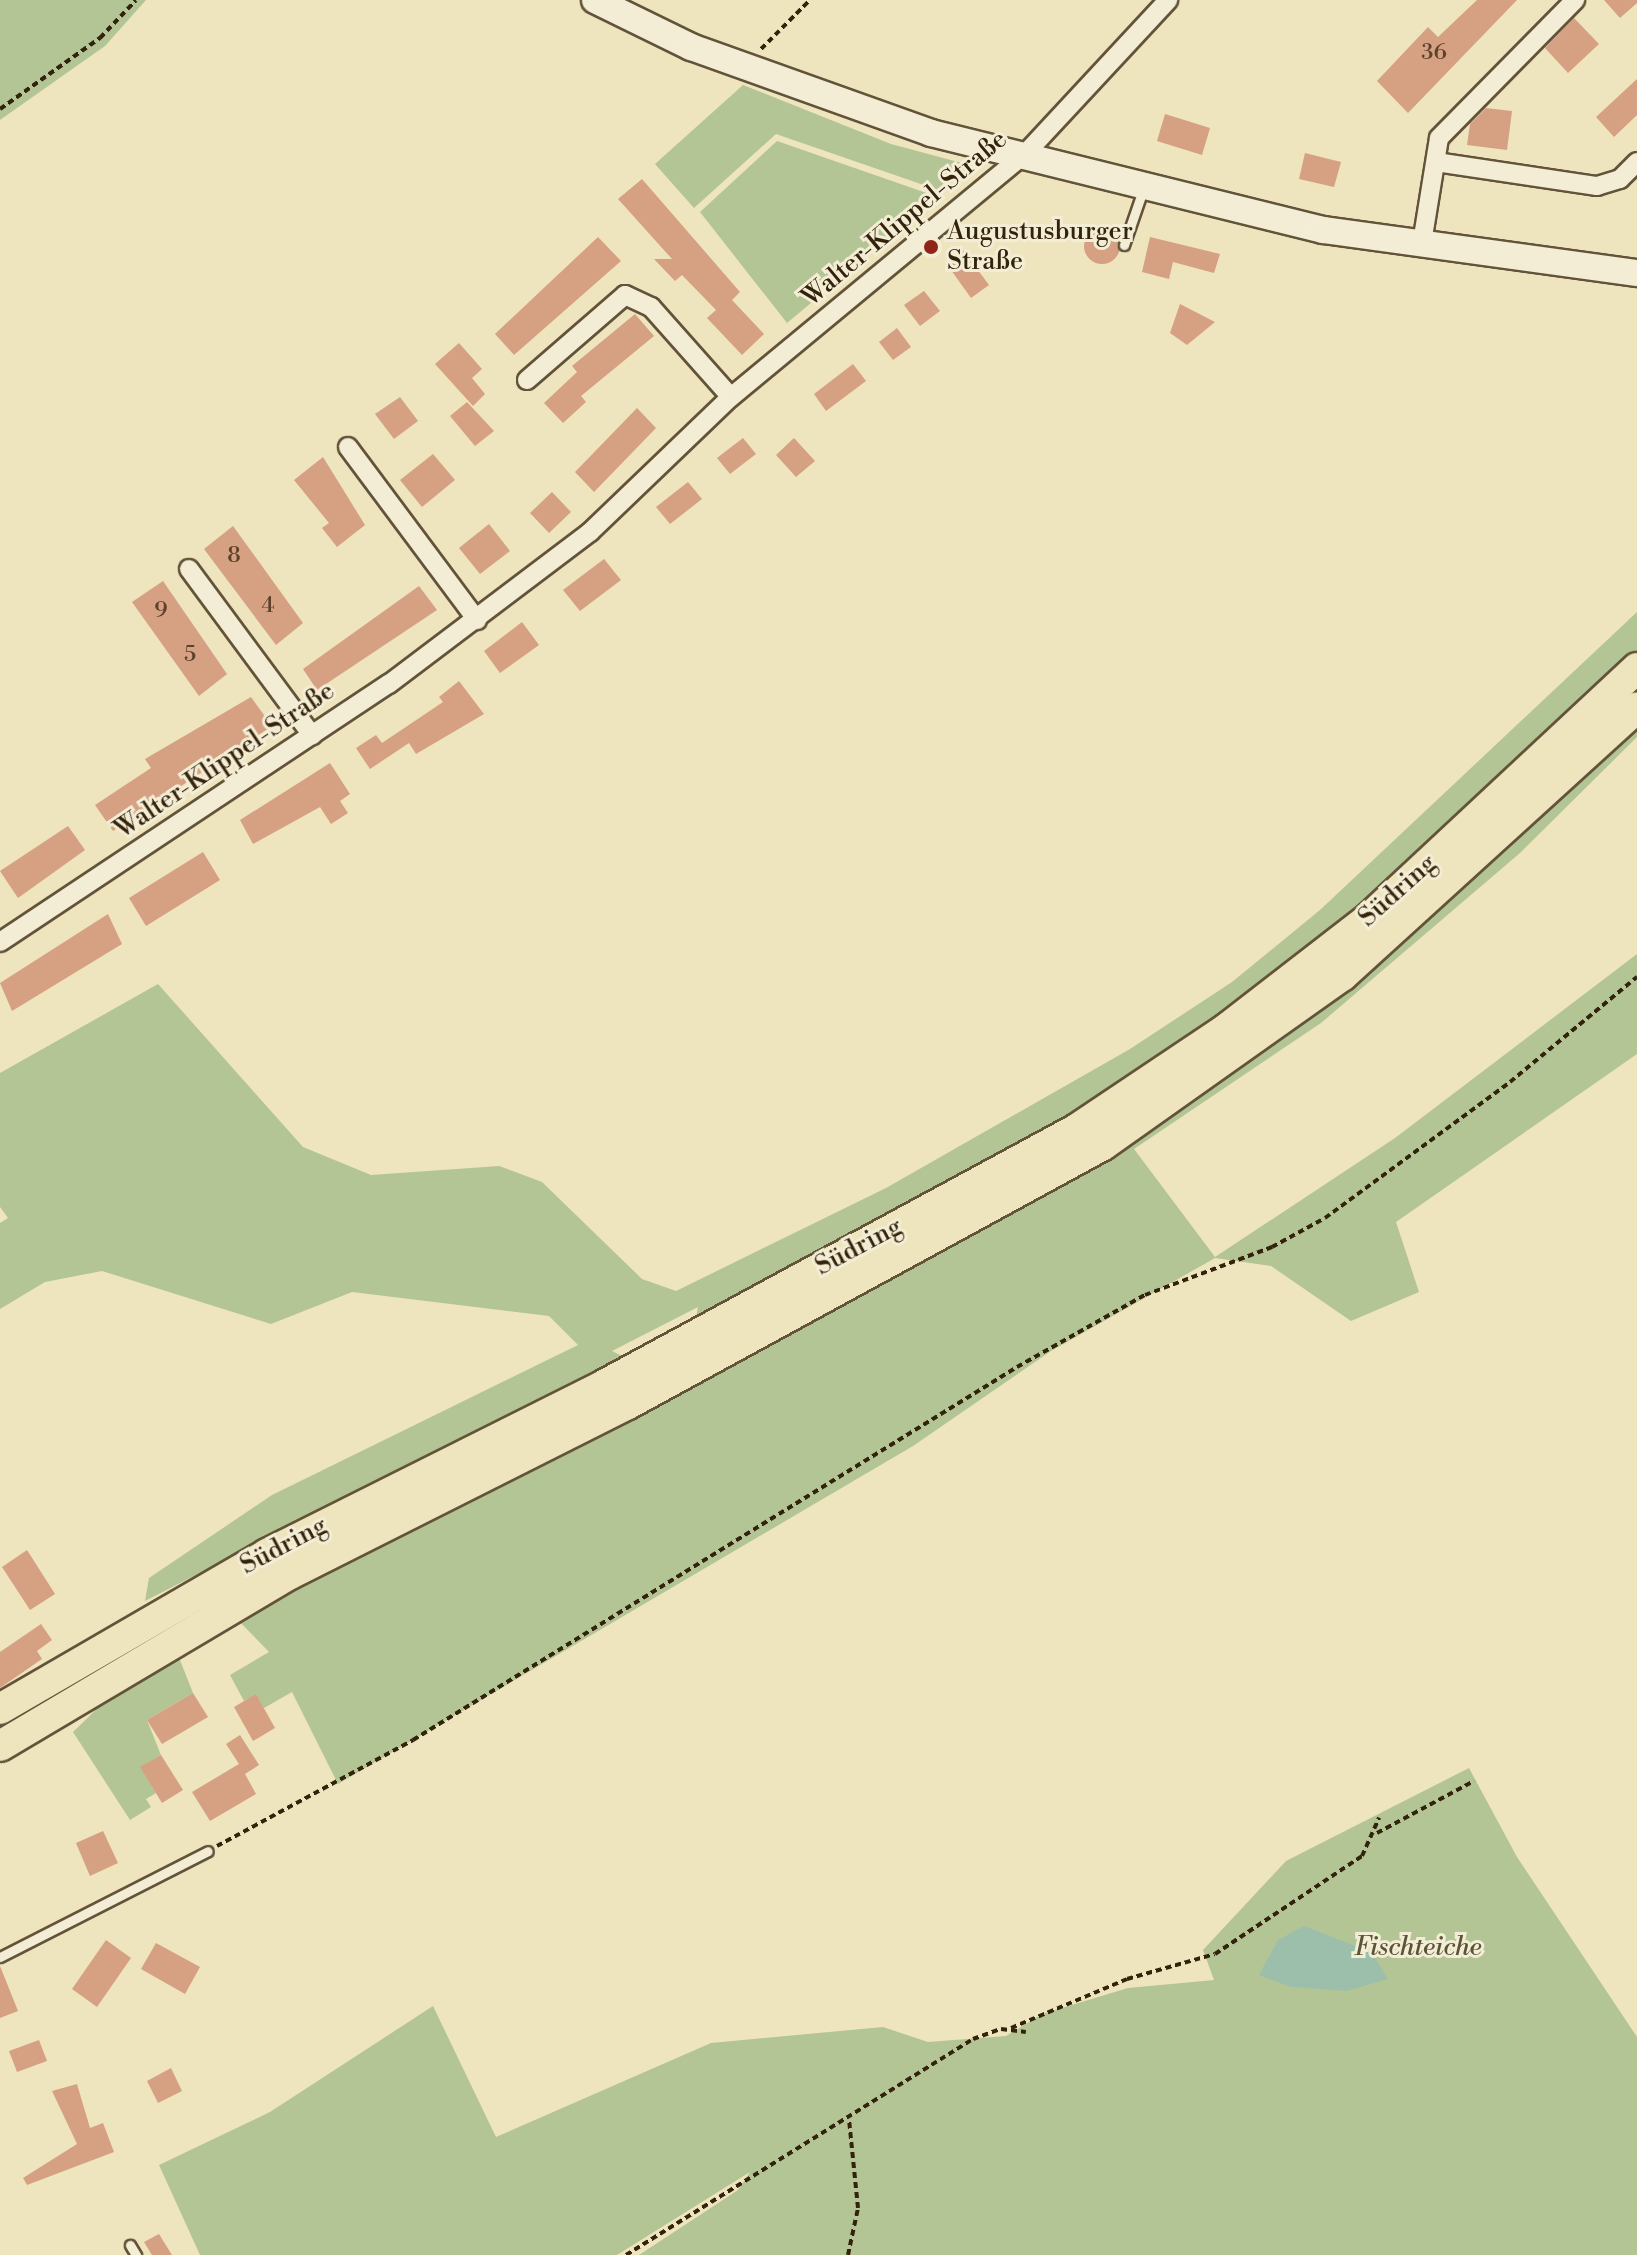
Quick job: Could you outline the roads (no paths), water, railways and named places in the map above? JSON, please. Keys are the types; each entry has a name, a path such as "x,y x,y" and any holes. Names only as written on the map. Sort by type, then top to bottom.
{"main road":[{"path":"595,0 743,67 931,133 1026,153 1323,230 1637,273"},
{"name":"Südring","path":"0,1746 290,1574 670,1378 706,1342 993,1176 1226,1029 1368,919 1637,668"},
{"name":"Südring","path":"0,1709 267,1554 643,1359 706,1342 1023,1191 1182,1094 1342,976 1637,708"}],"street":[{"name":"Walter-Klippel-Straße","path":"0,942 312,735 477,620 590,532 731,397 1026,153 1168,0"},
{"path":"1422,243 1439,138 1575,0"},
{"path":"1436,162 1597,186 1620,179 1637,162"},
{"path":"527,380 625,295 651,307 731,397"},
{"path":"348,447 477,620"},
{"path":"189,569 312,735"}],"lane":[{"path":"1124,245 1145,183"},
{"path":"0,1957 208,1851"},
{"path":"130,2245 136,2255"}],"place":[{"name":"Augustusburger Straße","path":"931,247"}],"park label":[{"name":"Fischteiche","path":"1418,1948"}]}
